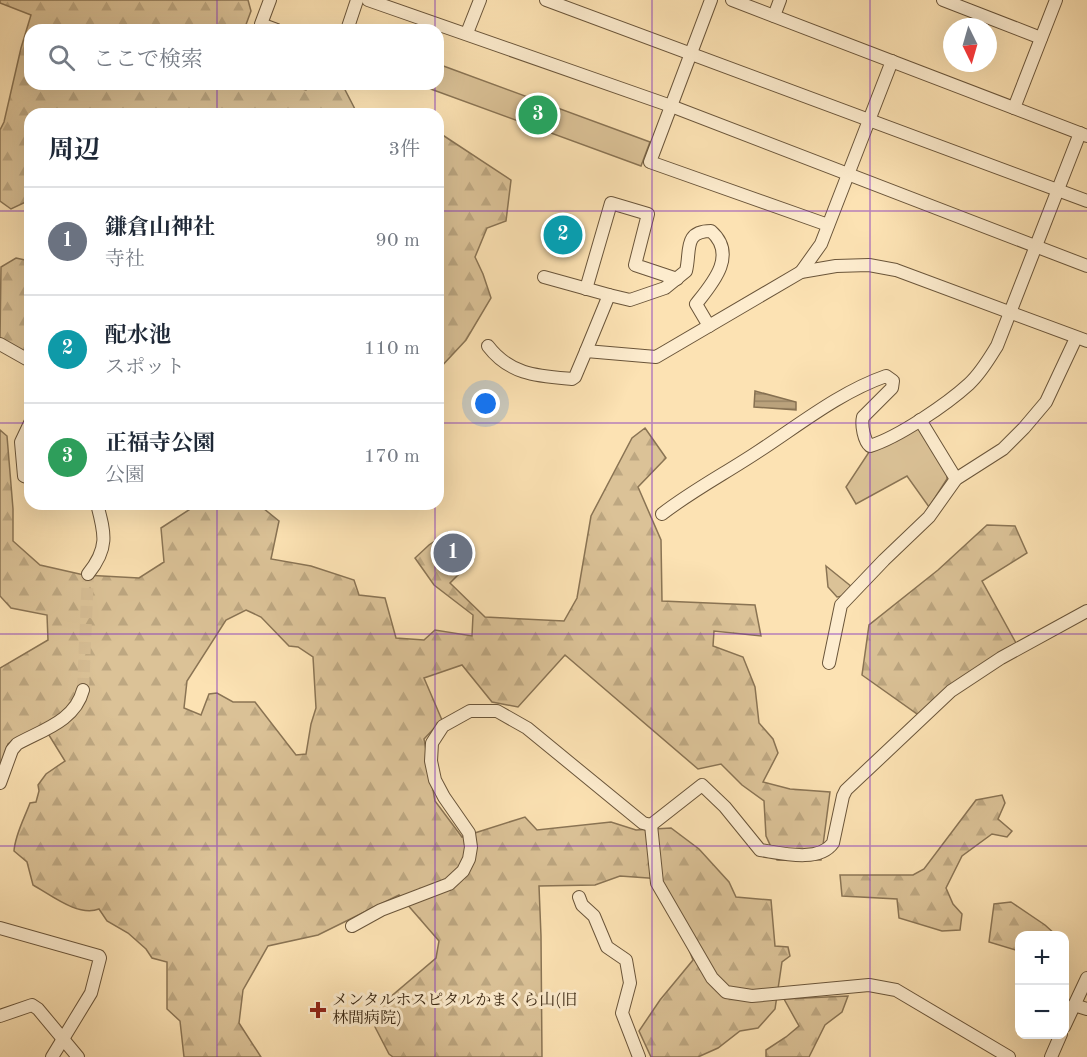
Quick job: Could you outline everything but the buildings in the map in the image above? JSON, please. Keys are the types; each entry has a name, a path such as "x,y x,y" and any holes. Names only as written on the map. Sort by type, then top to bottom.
{"street":[{"path":"261,24 270,0"},
{"path":"349,24 357,0"},
{"path":"368,0 440,24"},
{"path":"467,33 480,0"},
{"path":"546,0 1087,201"},
{"path":"711,0 650,162 828,225"},
{"path":"662,514 688,493 749,458 836,401 879,378 886,376 893,381 892,388 863,417 867,444 870,446 920,420 957,394 982,370 997,346 1058,189 1084,135 732,0"},
{"path":"774,16 780,0"},
{"path":"943,0 1041,38"},
{"path":"1014,108 1056,0"},
{"path":"444,25 671,106 1087,266"},
{"path":"801,272 820,244 892,61"},
{"path":"586,289 611,203 648,214 635,265 677,279"},
{"path":"544,277 630,300 665,288 677,279 686,271 689,241 699,233 711,231 720,239 722,245 720,270 716,280 696,304 709,326"},
{"path":"586,351 656,357 801,272 836,266 869,265 896,270 1011,311 1082,340 1046,402 1024,428 1003,449 956,479 929,517 841,605 829,663"},
{"path":"488,346 498,359 514,368 532,375 572,379 575,377 609,295"},
{"path":"0,344 24,358"},
{"path":"920,420 956,479"},
{"path":"24,436 21,442 24,476"},
{"path":"88,574 97,562 104,543 98,510"},
{"path":"651,825 702,785 725,807 760,850 786,854 823,852 833,843 846,790 951,691 1001,658 1087,611"},
{"path":"0,783 12,750 17,744 50,728 66,717 81,700 83,690"},
{"path":"352,926 381,910 449,884 463,871 469,859 471,847 469,833 435,780 432,743 443,726 470,711 497,711 527,728 635,817 651,825"},
{"path":"651,825 657,883 712,978 726,992 752,996 869,984 896,990 1009,1057"},
{"path":"579,897 582,905 594,916 607,946 626,960 630,983 622,1013 639,1057"},
{"path":"0,928 100,958 91,993 52,1057"},
{"path":"1069,1017 1087,978"},
{"path":"0,1016 32,1005 38,1009 78,1057"},
{"path":"1074,1005 1087,1009"},
{"path":"1051,1057 1059,1039"}],"green space":[{"path":"0,0 248,0 251,11 246,24 28,24 31,15 0,3"},
{"path":"24,38 24,90 345,90 354,108 24,108 24,203 11,209 0,201 0,130 4,122"},
{"path":"444,66 650,142 641,166 433,90 444,90"},
{"path":"444,136 511,180 506,221 487,228 475,257 491,298 466,340 444,364"},
{"path":"16,258 24,260 24,353 0,340 1,267"},
{"path":"916,426 920,427 947,473 947,479 929,507 907,476 856,504 846,487 869,452"},
{"path":"645,428 666,458 638,487 661,540 662,601 755,605 761,636 714,631 713,646 743,657 755,687 759,723 773,739 778,753 763,782 790,789 830,792 821,860 777,860 766,836 764,801 742,785 721,764 698,769 565,655 518,707 492,702 462,665 424,678 442,720 424,739 435,801 462,837 525,817 537,830 611,822 636,830 671,828 699,849 729,882 736,897 771,900 775,946 788,947 790,956 782,962 775,1009 758,1028 740,1031 718,1048 698,1057 651,1057 639,1031 660,1000 693,960 662,879 620,876 595,885 539,886 542,1057 393,1057 389,1054 375,1027 381,1005 436,958 439,941 399,895 318,935 268,946 243,990 239,1023 261,1057 184,1057 180,1021 167,1009 167,962 152,958 146,949 128,933 107,921 99,909 91,911 74,908 33,885 27,862 14,851 18,833 30,803 36,802 38,785 46,774 65,761 44,727 8,744 0,772 0,668 48,640 47,615 11,608 0,596 0,430 7,436 13,509 13,541 40,565 84,575 139,578 164,562 161,528 189,510 265,510 279,521 271,559 311,566 354,580 359,595 385,598 396,638 424,640 435,630 472,636 473,615 434,585 415,558 448,532 473,550 474,559 450,583 485,617 564,621 577,598 591,516 632,438","holes":["246,610 261,617 289,646 298,647 313,657 316,708 306,754 296,755 255,702 233,702 217,693 209,694 201,715 184,708 187,681 226,620"]},
{"path":"987,525 1015,526 1027,553 982,581 1016,643 920,716 862,675 869,625 938,570"},
{"path":"826,566 852,587 843,596 837,597 828,587"},
{"path":"1002,795 1005,803 998,819 1012,831 1007,837 992,834 962,856 946,888 953,904 962,914 960,930 942,931 899,918 897,899 842,896 840,875 913,875 924,869 976,800"},
{"path":"1011,902 1052,931 1015,931 1015,950 989,942 994,904"},
{"path":"848,996 842,1012 825,1025 809,1057 766,1057 766,1050 799,1026 784,999"}],"shaded area":[{"path":"755,391 796,402 796,410 754,407"}],"tunnel":[{"path":"83,690 88,574"}],"place":[{"name":"正福寺公園","path":"538,115"},
{"name":"配水池","path":"563,235"},
{"name":"鎌倉山神社","path":"453,553"},
{"name":"メンタルホスピタルかまくら山(旧 林間病院)","path":"318,1010"}]}
